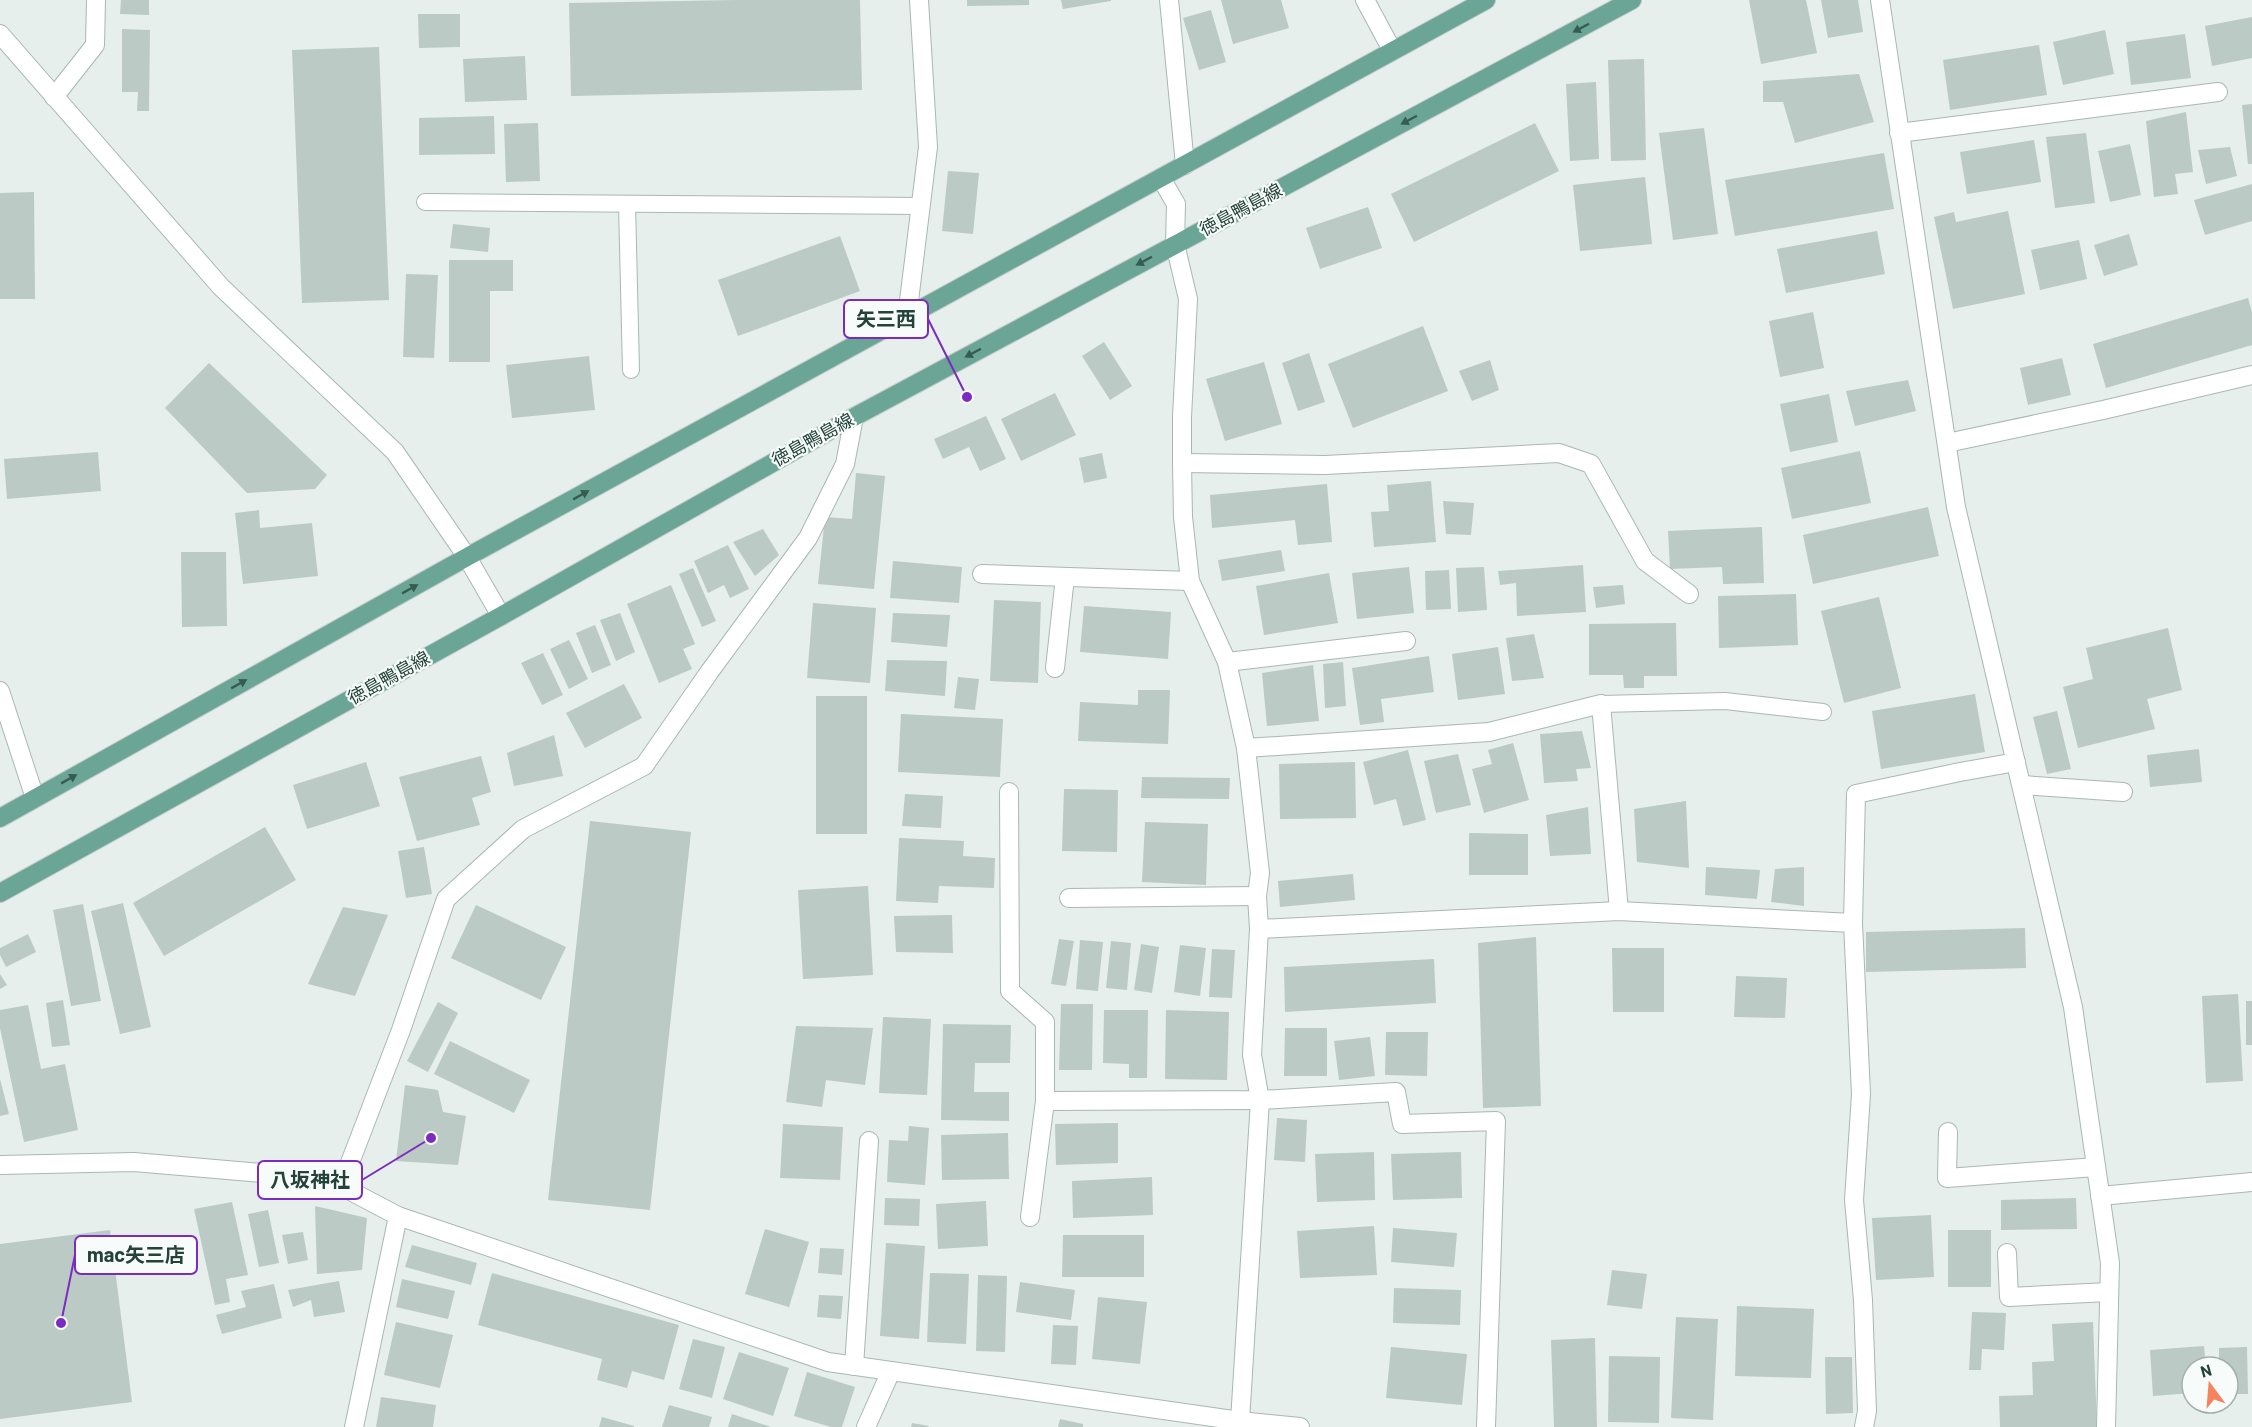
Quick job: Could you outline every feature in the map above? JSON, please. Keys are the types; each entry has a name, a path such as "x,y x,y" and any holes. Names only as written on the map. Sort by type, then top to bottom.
{"main road":[{"path":"0,818 467,556 1486,0"},
{"name":"徳島鴨島線","path":"0,893 501,616 854,417 1632,0"}],"street":[{"path":"54,97 95,45 96,0"},
{"path":"908,317 928,147 919,0"},
{"path":"1168,0 1185,165"},
{"path":"1365,0 1392,50"},
{"path":"1880,0 1956,507 2073,1007 2110,1263 2106,1427"},
{"path":"0,34 221,287 395,452 467,556 501,616"},
{"path":"1899,134 2217,92"},
{"path":"1161,178 1176,204 1175,244 1188,299 1182,463 1183,517 1190,581 1227,662 1246,747 1260,873 1257,896 1259,928 1252,1055 1260,1100 1240,1420"},
{"path":"1947,443 2252,375"},
{"path":"341,1186 401,1030 446,899 523,829 644,766 710,670 808,538 845,464 854,417"},
{"path":"1182,463 1325,465 1559,453 1591,464 1646,561 1689,594"},
{"path":"982,574 1190,581"},
{"path":"1055,668 1065,577"},
{"path":"1227,662 1406,641"},
{"path":"1,700 35,798"},
{"path":"1246,747 1489,732 1600,704 1619,911"},
{"path":"1864,1427 1867,1411 1863,1300 1854,1200 1861,1094 1853,923 1856,794 2016,762"},
{"path":"2022,785 2123,792"},
{"path":"1009,792 1010,991 1045,1022 1045,1101 1030,1217"},
{"path":"1069,898 1257,896"},
{"path":"1259,928 1619,911 1853,923"},
{"path":"1045,1101 1260,1100 1396,1092 1401,1124 1496,1121 1486,1427"},
{"path":"1947,1132 1947,1178 2096,1167"},
{"path":"854,1366 868,1141"},
{"path":"0,1166 134,1162 262,1173 341,1186 398,1216 828,1362 1300,1427"},
{"path":"2100,1196 2252,1182"},
{"path":"354,1427 398,1216"},
{"path":"2007,1253 2009,1297 2109,1292"},
{"path":"866,1427 891,1371"}],"lane":[{"path":"425,202 921,206"},
{"path":"627,204 631,370"},
{"path":"1600,704 1725,701 1823,712"}],"building":[{"path":"121,0 149,0 149,15 120,14"},
{"path":"860,0 862,90 571,96 569,3"},
{"path":"967,0 1029,0 1029,5 967,6"},
{"path":"1061,0 1111,0 1111,1 1063,9"},
{"path":"1221,0 1281,0 1289,28 1233,44"},
{"path":"1749,0 1806,0 1817,53 1761,64"},
{"path":"1821,0 1858,0 1863,32 1828,38"},
{"path":"1211,10 1226,62 1199,70 1183,18"},
{"path":"418,14 460,14 460,47 419,48"},
{"path":"2252,17 2252,58 2212,66 2205,26"},
{"path":"122,29 150,30 149,111 137,111 138,92 122,92"},
{"path":"2105,30 2114,74 2063,85 2053,42"},
{"path":"2185,34 2191,78 2131,85 2126,42"},
{"path":"2039,45 2047,95 1950,110 1943,60"},
{"path":"379,47 389,300 302,303 292,50"},
{"path":"525,56 527,100 465,102 463,59"},
{"path":"1644,59 1646,160 1611,161 1608,60"},
{"path":"1859,74 1874,122 1795,143 1783,102 1763,102 1763,81"},
{"path":"1596,82 1599,159 1570,161 1566,84"},
{"path":"2252,104 2252,164 2248,164 2242,105"},
{"path":"2186,112 2193,172 2175,174 2178,194 2154,197 2146,121"},
{"path":"494,116 495,154 419,155 419,118"},
{"path":"538,123 540,181 506,182 504,124"},
{"path":"1535,123 1559,171 1414,242 1391,194"},
{"path":"1704,128 1718,234 1673,240 1659,133"},
{"path":"2086,133 2095,203 2055,208 2046,137"},
{"path":"2034,140 2041,182 1967,194 1960,152"},
{"path":"2130,144 2141,195 2110,202 2098,151"},
{"path":"2230,147 2237,176 2206,184 2198,150"},
{"path":"1884,153 1894,209 1735,236 1725,180"},
{"path":"948,171 979,173 973,234 942,231"},
{"path":"1645,177 1652,244 1580,251 1573,185"},
{"path":"2252,184 2252,221 2205,235 2194,200"},
{"path":"34,192 35,299 0,299 0,193"},
{"path":"1368,207 1382,248 1320,269 1306,228"},
{"path":"2008,211 2025,294 1953,309 1934,217 1954,212 1956,222"},
{"path":"453,224 490,228 488,252 450,248"},
{"path":"1877,231 1885,274 1786,293 1777,249"},
{"path":"2129,234 2138,265 2104,276 2094,245"},
{"path":"840,236 860,291 738,336 718,280"},
{"path":"2079,240 2087,279 2040,290 2031,250"},
{"path":"449,260 513,260 513,291 490,291 490,362 449,362"},
{"path":"406,274 438,275 434,358 403,357"},
{"path":"2248,298 2252,312 2252,345 2106,388 2093,344"},
{"path":"1813,312 1824,368 1780,377 1769,321"},
{"path":"1423,326 1448,391 1353,428 1328,364"},
{"path":"1104,342 1132,386 1110,400 1082,356"},
{"path":"1309,353 1325,402 1298,411 1282,363"},
{"path":"589,356 595,410 512,418 506,365"},
{"path":"2062,358 2071,395 2028,405 2020,368"},
{"path":"1490,360 1499,390 1472,401 1459,371"},
{"path":"1264,362 1282,424 1225,441 1206,379"},
{"path":"209,363 327,475 315,489 247,493 165,408"},
{"path":"1908,380 1916,411 1855,426 1846,391"},
{"path":"1055,393 1076,435 1021,461 1001,419"},
{"path":"1829,394 1838,442 1790,452 1780,404"},
{"path":"986,416 1006,459 980,471 969,447 943,459 934,439"},
{"path":"1860,451 1871,503 1792,519 1781,468"},
{"path":"98,452 101,491 7,499 4,459"},
{"path":"1102,453 1107,478 1084,483 1079,458"},
{"path":"856,473 885,476 874,589 818,584 825,517 852,519"},
{"path":"1431,481 1436,542 1374,547 1371,512 1389,511 1387,485"},
{"path":"1327,484 1332,542 1298,545 1295,520 1212,528 1210,495"},
{"path":"1443,501 1474,503 1471,535 1446,534"},
{"path":"1928,507 1939,556 1813,584 1803,535"},
{"path":"259,510 260,528 312,523 318,576 243,584 235,513"},
{"path":"1762,527 1764,583 1723,584 1722,567 1670,569 1668,531"},
{"path":"763,529 779,555 755,576 733,542"},
{"path":"728,545 749,589 730,598 724,585 708,593 694,561"},
{"path":"1281,550 1285,571 1222,581 1218,560"},
{"path":"181,552 226,552 227,626 182,627"},
{"path":"893,561 962,567 959,603 890,598"},
{"path":"1583,565 1586,612 1517,616 1516,583 1500,585 1498,571"},
{"path":"1409,567 1414,613 1357,619 1352,573"},
{"path":"1484,567 1487,610 1458,612 1456,568"},
{"path":"693,568 716,621 702,627 679,574"},
{"path":"1449,570 1451,609 1426,610 1425,571"},
{"path":"1329,573 1338,623 1264,635 1256,586"},
{"path":"671,585 695,644 683,649 692,669 659,683 627,604"},
{"path":"1623,585 1625,604 1596,608 1593,587"},
{"path":"1796,594 1798,645 1719,648 1718,596"},
{"path":"1879,597 1901,688 1844,703 1821,611"},
{"path":"994,600 1041,602 1038,683 990,681"},
{"path":"813,603 876,608 870,683 807,678"},
{"path":"1084,606 1171,612 1168,659 1080,652"},
{"path":"620,613 635,652 616,661 600,620"},
{"path":"893,613 950,615 947,647 891,642"},
{"path":"1676,623 1677,676 1644,676 1644,688 1624,688 1623,675 1589,675 1589,624"},
{"path":"595,625 611,665 592,673 576,633"},
{"path":"2168,628 2182,690 2147,699 2155,729 2078,748 2063,687 2093,679 2086,648"},
{"path":"1534,634 1544,678 1512,681 1506,638"},
{"path":"569,640 588,679 569,689 550,649"},
{"path":"1498,647 1505,694 1458,700 1452,654"},
{"path":"543,653 563,695 542,705 521,663"},
{"path":"1429,656 1434,692 1381,699 1384,722 1360,725 1352,668"},
{"path":"887,660 947,661 945,696 885,691"},
{"path":"1343,662 1346,706 1325,708 1323,664"},
{"path":"1313,665 1319,721 1267,726 1262,673"},
{"path":"958,677 979,679 975,710 954,708"},
{"path":"624,684 642,718 585,748 566,713"},
{"path":"1138,690 1170,690 1168,744 1078,741 1080,702 1138,705"},
{"path":"1975,694 1985,752 1881,769 1872,711"},
{"path":"816,696 867,696 867,834 816,834"},
{"path":"2057,711 2071,769 2047,774 2033,717"},
{"path":"901,714 1003,719 1000,777 898,772"},
{"path":"1582,731 1591,768 1576,769 1578,781 1544,783 1540,734"},
{"path":"554,735 563,776 514,786 507,753"},
{"path":"1513,743 1529,800 1484,813 1472,769 1492,764 1488,750"},
{"path":"2199,749 2202,782 2150,787 2147,755"},
{"path":"1408,750 1426,820 1403,826 1396,799 1374,805 1363,762"},
{"path":"1458,754 1471,805 1436,813 1424,761"},
{"path":"481,756 491,792 472,798 480,825 417,841 399,777"},
{"path":"366,762 380,806 307,829 293,785"},
{"path":"1355,762 1356,818 1280,819 1279,764"},
{"path":"1142,777 1230,778 1229,799 1141,798"},
{"path":"1064,789 1118,790 1117,852 1062,851"},
{"path":"905,794 943,796 941,828 902,826"},
{"path":"1686,801 1689,868 1637,862 1634,809"},
{"path":"1588,807 1591,854 1550,856 1546,815"},
{"path":"590,821 691,832 650,1210 548,1200"},
{"path":"1145,822 1208,824 1206,885 1142,882"},
{"path":"265,827 296,880 164,956 133,903"},
{"path":"1469,833 1528,834 1528,875 1469,875"},
{"path":"899,838 964,841 963,856 995,858 994,888 939,886 938,903 896,901"},
{"path":"424,847 432,894 406,898 398,851"},
{"path":"1706,867 1760,870 1757,899 1705,895"},
{"path":"1804,867 1804,906 1771,902 1775,869"},
{"path":"1353,874 1355,900 1280,907 1278,881"},
{"path":"868,886 873,975 803,979 798,890"},
{"path":"123,903 151,1027 120,1034 91,911"},
{"path":"83,904 101,1001 71,1006 53,910"},
{"path":"476,905 566,947 541,1000 451,958"},
{"path":"343,907 388,915 355,996 308,984"},
{"path":"952,915 953,953 896,952 894,916"},
{"path":"2025,928 2026,968 1866,972 1866,932"},
{"path":"28,934 36,952 6,967 0,955 0,948"},
{"path":"1536,937 1541,1106 1483,1108 1478,943"},
{"path":"1059,939 1074,941 1066,986 1051,984"},
{"path":"1080,940 1103,942 1098,991 1076,989"},
{"path":"1111,941 1131,943 1127,990 1106,988"},
{"path":"1141,944 1159,947 1152,993 1134,990"},
{"path":"1180,945 1206,948 1200,996 1174,992"},
{"path":"1612,948 1664,948 1664,1012 1613,1012"},
{"path":"1212,949 1235,950 1232,998 1209,997"},
{"path":"1434,959 1436,1003 1285,1012 1284,967"},
{"path":"0,974 7,985 0,989"},
{"path":"1736,976 1787,978 1785,1018 1734,1017"},
{"path":"2238,994 2243,1081 2206,1083 2202,996"},
{"path":"63,1000 70,1045 52,1047 46,1003"},
{"path":"2246,1001 2252,1001 2252,1045 2246,1045"},
{"path":"438,1002 458,1013 428,1072 407,1061"},
{"path":"1061,1004 1093,1004 1092,1070 1059,1070"},
{"path":"28,1005 41,1069 65,1064 78,1130 24,1142 0,1028 0,1010"},
{"path":"1104,1010 1148,1010 1147,1078 1129,1078 1129,1064 1103,1063"},
{"path":"1166,1010 1229,1012 1227,1080 1165,1079"},
{"path":"883,1017 931,1019 927,1095 879,1093"},
{"path":"943,1024 1011,1025 1010,1063 975,1063 974,1092 1009,1092 1009,1121 941,1120"},
{"path":"796,1026 873,1028 865,1085 826,1080 822,1107 786,1102"},
{"path":"1285,1028 1327,1028 1327,1076 1284,1076"},
{"path":"1386,1032 1428,1032 1427,1076 1385,1075"},
{"path":"1370,1037 1375,1076 1339,1080 1334,1041"},
{"path":"450,1041 530,1080 514,1113 434,1074"},
{"path":"0,1079 9,1114 0,1116"},
{"path":"405,1085 438,1090 443,1112 466,1116 458,1165 396,1161"},
{"path":"1277,1118 1307,1120 1305,1162 1274,1160"},
{"path":"1118,1123 1118,1163 1056,1165 1055,1124"},
{"path":"783,1124 843,1127 840,1180 780,1178"},
{"path":"909,1126 929,1128 925,1185 887,1182 889,1140 908,1141"},
{"path":"1008,1133 1009,1179 942,1180 941,1135"},
{"path":"1374,1152 1375,1200 1317,1202 1315,1154"},
{"path":"1461,1152 1462,1198 1393,1200 1391,1154"},
{"path":"1152,1177 1153,1215 1073,1218 1072,1181"},
{"path":"885,1198 920,1199 919,1226 884,1225"},
{"path":"2076,1198 2077,1229 2001,1230 2001,1200"},
{"path":"986,1201 988,1246 938,1249 936,1204"},
{"path":"232,1202 248,1275 226,1279 230,1302 215,1305 194,1209"},
{"path":"315,1206 367,1218 362,1270 317,1274"},
{"path":"268,1210 279,1263 259,1267 248,1214"},
{"path":"1931,1215 1934,1277 1876,1280 1872,1218"},
{"path":"1374,1226 1377,1275 1300,1278 1297,1231"},
{"path":"1393,1228 1457,1233 1454,1267 1391,1262"},
{"path":"765,1229 809,1242 789,1307 745,1294"},
{"path":"110,1230 132,1402 0,1419 0,1244"},
{"path":"1948,1230 1991,1230 1991,1287 1948,1287"},
{"path":"303,1232 308,1260 288,1264 282,1235"},
{"path":"1063,1235 1144,1235 1144,1277 1062,1277"},
{"path":"886,1243 925,1246 919,1339 880,1336"},
{"path":"412,1245 477,1263 471,1285 405,1267"},
{"path":"820,1248 844,1249 842,1275 818,1273"},
{"path":"1612,1270 1647,1274 1642,1309 1607,1305"},
{"path":"492,1273 679,1325 664,1380 632,1371 627,1388 597,1380 602,1359 478,1325"},
{"path":"930,1273 969,1274 966,1344 927,1342"},
{"path":"978,1275 1007,1276 1005,1352 976,1351"},
{"path":"402,1279 455,1291 448,1319 396,1307"},
{"path":"339,1281 345,1312 314,1317 311,1300 293,1307 288,1290"},
{"path":"1020,1282 1075,1290 1071,1320 1016,1312"},
{"path":"274,1284 282,1318 222,1334 216,1315 246,1307 241,1291"},
{"path":"1394,1288 1461,1290 1460,1325 1393,1323"},
{"path":"819,1295 843,1296 841,1319 817,1317"},
{"path":"1098,1297 1147,1302 1140,1364 1092,1359"},
{"path":"1737,1306 1814,1309 1811,1378 1735,1376"},
{"path":"1972,1312 2006,1313 2004,1350 1982,1349 1981,1370 1969,1370"},
{"path":"1676,1317 1718,1319 1713,1420 1671,1418"},
{"path":"396,1322 453,1335 440,1388 384,1375"},
{"path":"2093,1322 2097,1427 2000,1427 1999,1396 2033,1395 2032,1362 2054,1361 2052,1324"},
{"path":"1053,1325 1078,1326 1076,1365 1051,1364"},
{"path":"1595,1338 1597,1427 1554,1427 1551,1340"},
{"path":"693,1339 725,1347 712,1398 679,1389"},
{"path":"2204,1346 2205,1355 2180,1355 2180,1394 2153,1396 2150,1350"},
{"path":"1391,1347 1467,1354 1462,1405 1386,1398"},
{"path":"2247,1347 2248,1394 2240,1394 2240,1355 2219,1355 2219,1348"},
{"path":"739,1352 789,1368 773,1416 723,1399"},
{"path":"1609,1356 1660,1357 1659,1423 1608,1422"},
{"path":"1825,1357 1852,1357 1853,1413 1826,1414"},
{"path":"807,1372 855,1387 842,1427 831,1427 794,1416"},
{"path":"381,1397 436,1405 433,1427 376,1427"},
{"path":"669,1405 712,1417 709,1427 662,1427"},
{"path":"732,1414 771,1427 728,1427"},
{"path":"602,1417 634,1426 634,1427 599,1427"},
{"path":"1060,1419 1083,1424 1083,1427 1058,1427"},
{"path":"912,1423 929,1426 911,1427"}],"place":[{"name":"矢三西","path":"967,397"},
{"name":"八坂神社","path":"431,1138"},
{"name":"mac矢三店","path":"61,1323"}]}
